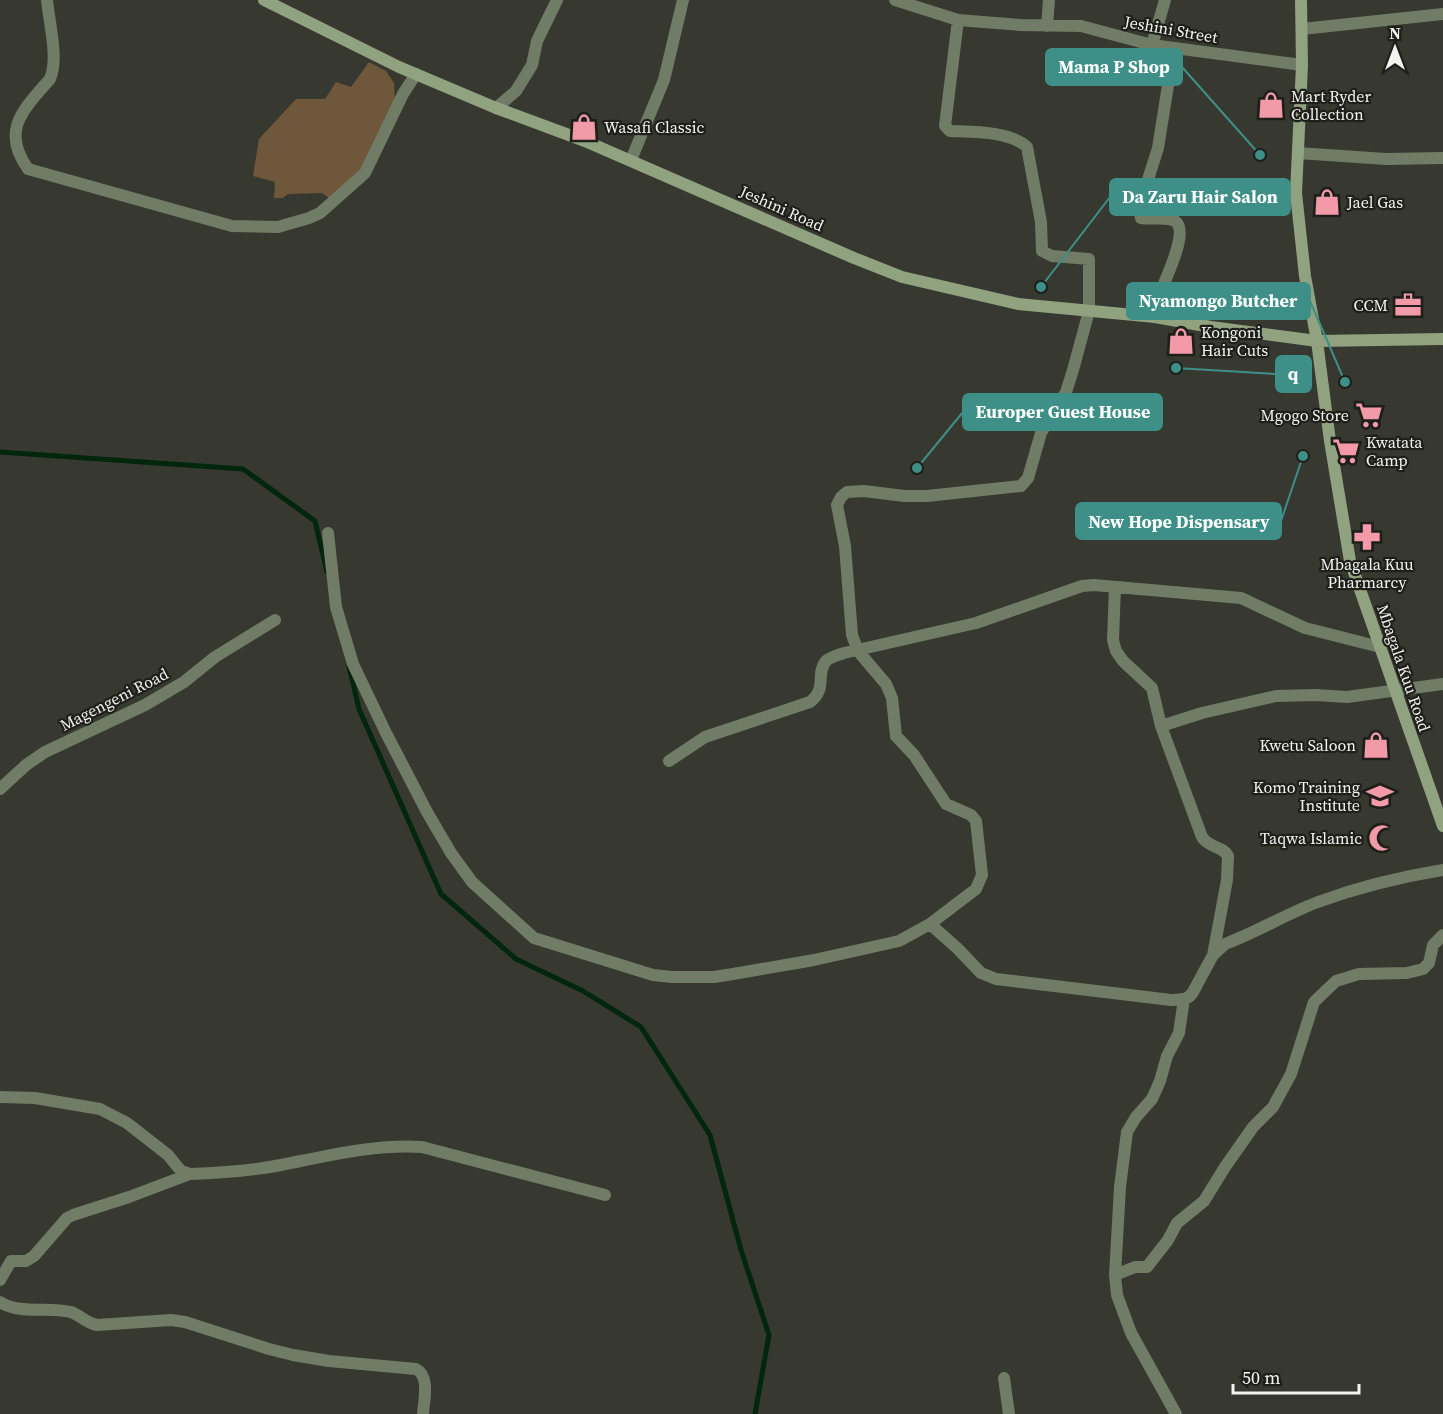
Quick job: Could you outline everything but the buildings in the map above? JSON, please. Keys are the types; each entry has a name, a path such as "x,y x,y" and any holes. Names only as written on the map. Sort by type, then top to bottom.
{"street":[{"path":"47,0 54,60 53,72 50,79 19,113 12,134 17,156 28,169 232,226 278,227 309,218 327,207 365,173 403,94 416,74"},
{"name":"Jeshini Road","path":"264,0 416,74 496,108 631,160 902,277 1018,304 1050,309 1089,310 1155,317 1317,341 1443,339"},
{"path":"496,108 516,91 532,65 537,41 557,0"},
{"path":"631,160 664,80 684,0"},
{"name":"Jeshini Street","path":"895,0 958,20 1081,26 1152,45 1302,65"},
{"path":"1047,26 1048,0"},
{"path":"1152,45 1165,0"},
{"name":"Mbagala Kuu Road","path":"1301,0 1302,65 1296,193 1305,276 1317,341 1329,441 1350,561 1443,826"},
{"path":"1302,28 1443,14"},
{"path":"328,533 336,607 353,664 386,734 427,812 472,882 527,934 541,941 653,975 714,977 814,960 899,941 930,924 976,890 982,875 976,821 971,815 945,804 914,755 896,736 891,698 886,684 858,651 852,635 845,546 837,505 847,492 927,496 1021,486 1028,478 1041,433 1066,392 1089,310 1089,259 1052,256 1042,251 1041,222 1027,147 1018,141 1002,136 946,129 945,114 958,20"},
{"path":"1155,317 1163,286 1179,243 1180,232 1172,220 1142,218 1139,208 1158,148 1169,79 1171,48"},
{"path":"1298,153 1386,159 1443,158"},
{"path":"669,762 705,737 810,702 819,693 825,662 844,653 976,623 1082,586 1241,598 1305,628 1380,647"},
{"path":"930,924 981,973 996,979 1171,1000 1190,997 1194,992 1213,955 1227,880 1228,856 1224,850 1207,844 1202,837 1161,726 1152,688 1123,661 1116,651 1113,640 1114,587"},
{"name":"Magengeni Road","path":"0,789 26,765 45,752 145,705 184,682 215,657 275,620"},
{"path":"1161,726 1202,713 1287,694 1347,697 1443,684"},
{"path":"1213,955 1225,944 1318,902 1396,878 1443,870"},
{"path":"1114,1275 1135,1267 1147,1267 1168,1240 1177,1223 1200,1206 1209,1195 1230,1159 1253,1127 1273,1107 1288,1083 1314,1002 1324,991 1336,981 1359,974 1407,974 1423,969 1429,963 1433,945 1443,935"},
{"path":"1176,1414 1131,1333 1117,1295 1114,1275 1120,1187 1127,1132 1136,1117 1152,1099 1160,1081 1167,1056 1179,1033 1184,999"},
{"path":"0,1097 35,1098 100,1109 127,1123 168,1155 181,1171 190,1174"},
{"path":"0,1281 11,1261 26,1261 34,1256 67,1218 190,1174 247,1171 357,1151 406,1146 422,1147 605,1195"},
{"path":"0,1302 14,1308 71,1312 97,1325 171,1320 185,1322 293,1355 329,1361 416,1369 425,1379 423,1414"},
{"path":"1004,1378 1009,1414"}],"shaded area":[{"path":"369,62 386,71 394,83 395,104 370,163 329,198 322,193 288,194 283,198 274,198 275,182 253,176 259,139 296,99 325,99 336,82 351,87"}],"waterway":[{"path":"0,452 243,469 315,521 327,572"},
{"path":"349,666 359,709 441,894 516,959 583,991 641,1027 710,1135 741,1250 769,1335 755,1414"}],"place":[{"name":"Mart Ryder Collection","path":"1271,105"},
{"name":"Wasafi Classic","path":"584,127"},
{"name":"Mama P Shop","path":"1260,155"},
{"name":"Jael Gas","path":"1327,202"},
{"name":"Da Zaru Hair Salon","path":"1041,287"},
{"name":"CCM","path":"1408,305"},
{"name":"Kongoni Hair Cuts","path":"1181,341"},
{"name":"q","path":"1176,368"},
{"name":"Nyamongo Butcher","path":"1345,382"},
{"name":"Mgogo Store","path":"1369,415"},
{"name":"Kwatata Camp","path":"1346,451"},
{"name":"New Hope Dispensary","path":"1303,456"},
{"name":"Europer Guest House","path":"917,468"},
{"name":"Mbagala Kuu Pharmarcy","path":"1367,537"},
{"name":"Kwetu Saloon","path":"1376,745"},
{"name":"Komo Training Institute","path":"1380,796"},
{"name":"Taqwa Islamic","path":"1382,838"}]}
